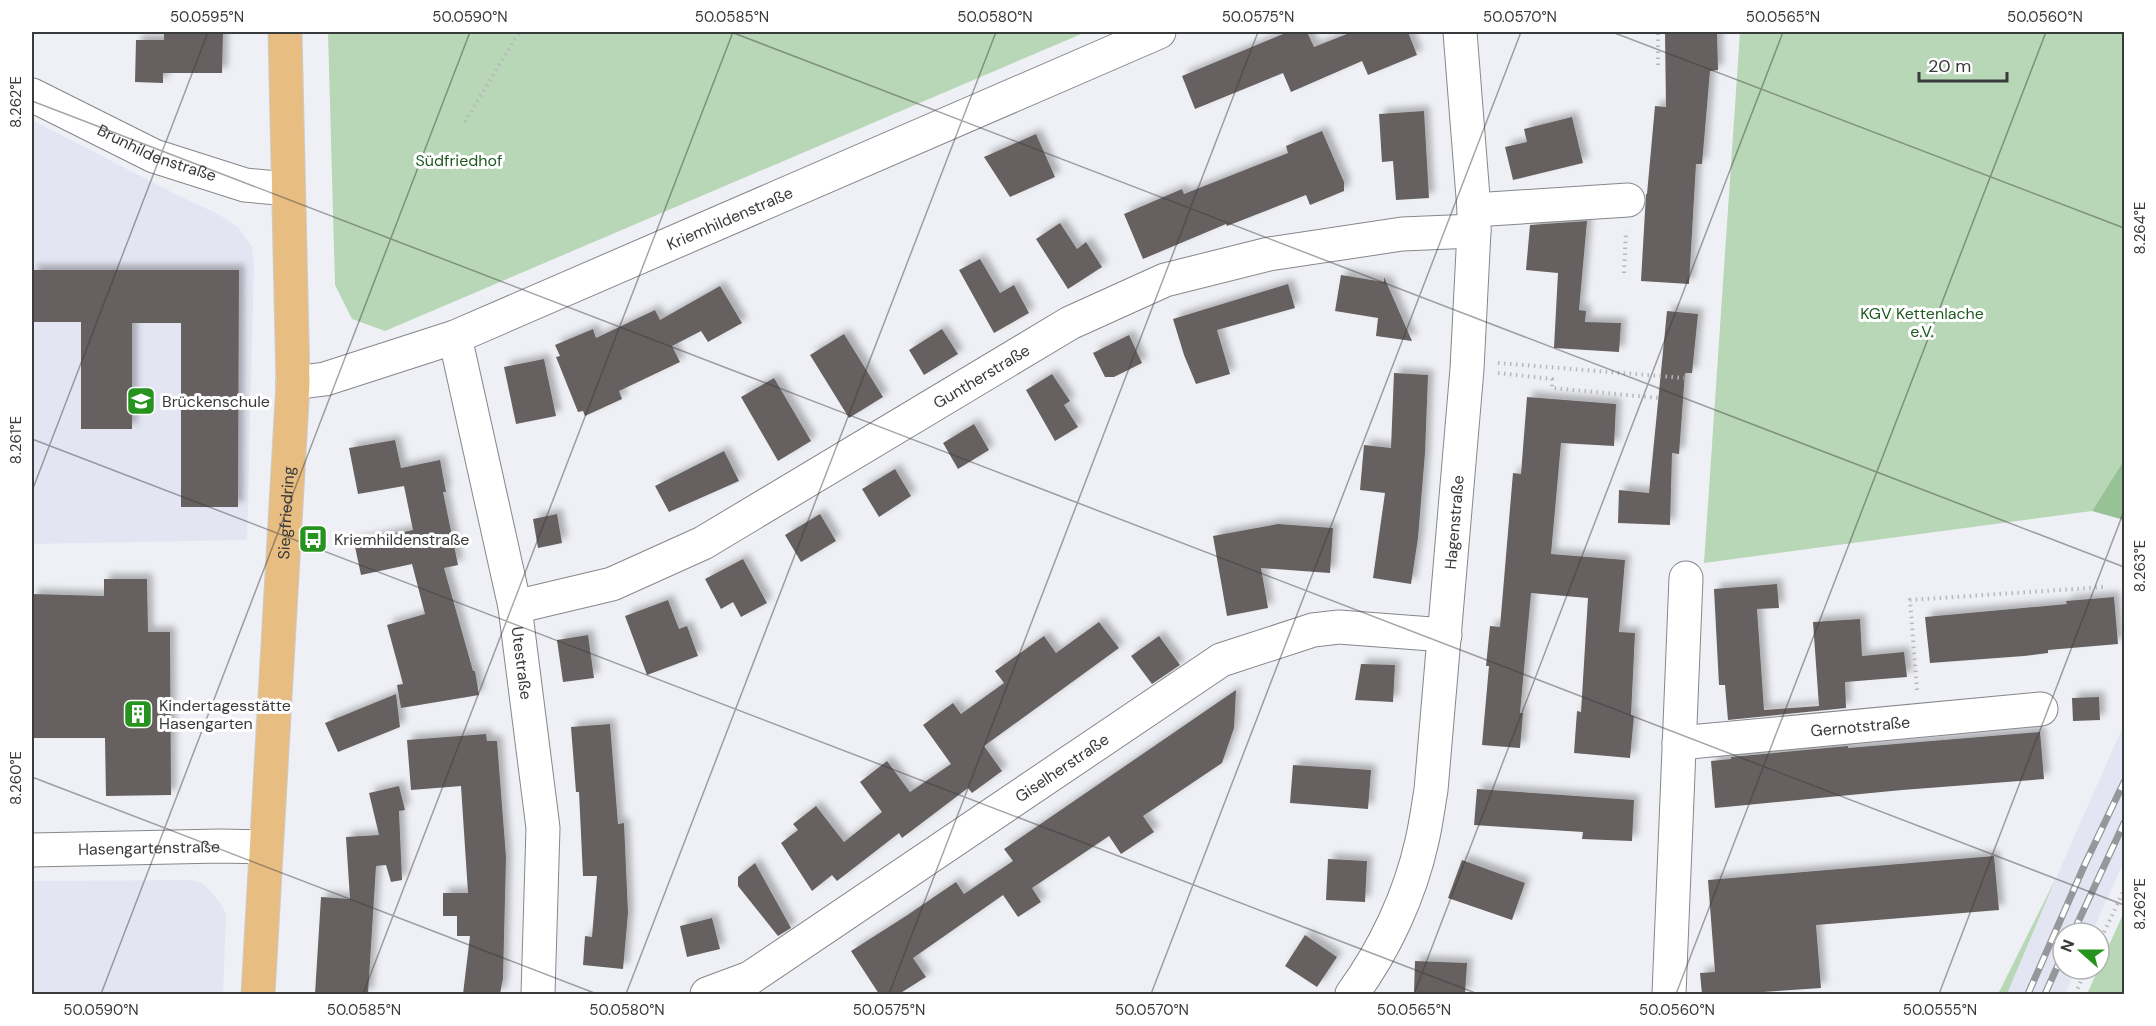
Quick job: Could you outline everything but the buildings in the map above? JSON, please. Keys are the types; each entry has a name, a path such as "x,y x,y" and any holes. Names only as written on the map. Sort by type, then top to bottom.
{"main road":[{"name":"Siegfriedring","path":"258,994 293,383 285,32"}],"street":[{"name":"Kriemhildenstraße","path":"293,383 325,379 454,337 1159,32"},
{"name":"Hagenstraße","path":"1352,994 1388,937 1408,890 1422,841 1431,790 1467,365 1474,221 1460,32"},
{"name":"Brunhildenstraße","path":"32,96 154,156 244,185 288,189"},
{"name":"Guntherstraße","path":"515,607 612,584 703,543 1070,323 1165,280 1269,254 1474,221 1628,200"},
{"name":"Utestraße","path":"454,337 515,607 543,828 538,994"},
{"path":"1669,994 1686,578"},
{"name":"Giselherstraße","path":"707,994 750,978 1221,660 1313,630 1340,627 1445,635"},
{"name":"Gernotstraße","path":"1679,743 2041,709"},
{"name":"Hasengartenstraße","path":"32,850 265,847"}],"path":[{"path":"465,122 519,32"},
{"path":"1658,32 1658,65"},
{"path":"1624,273 1628,200"},
{"path":"1467,365 1684,378"},
{"path":"1467,365 1552,379 1552,388 1659,398"},
{"path":"1919,720 1910,600 2103,587"},
{"path":"2109,921 2124,890"}],"shaded area":[{"name":"Brückenschule","path":"32,120 218,214 238,227 252,247 254,262 247,540 32,544"},
{"path":"2124,724 2124,861 2097,921 2051,921 2051,981 2071,981 2065,994 2007,994"},
{"path":"192,880 202,883 212,893 226,914 223,994 32,994 32,881"}],"green space":[{"name":"Südfriedhof","path":"328,32 1086,32 385,331 352,319 335,285"},
{"name":"KGV Kettenlache e.V.","path":"1740,32 2124,32 2124,460 2092,511 1704,563"},
{"path":"2124,460 2124,520 2092,511"},
{"path":"2056,878 2007,994 1998,994"},
{"path":"2124,912 2124,994 2087,994 2093,981 2111,981 2111,941"}],"railway":[{"path":"2028,994 2124,782"},
{"path":"2079,921 2124,823"},
{"path":"2045,994 2051,981"}],"place":[{"name":"Brückenschule","path":"141,401"},
{"name":"Kriemhildenstraße","path":"313,539"},
{"name":"Kindertagesstätte Hasengarten","path":"138,714"}]}
